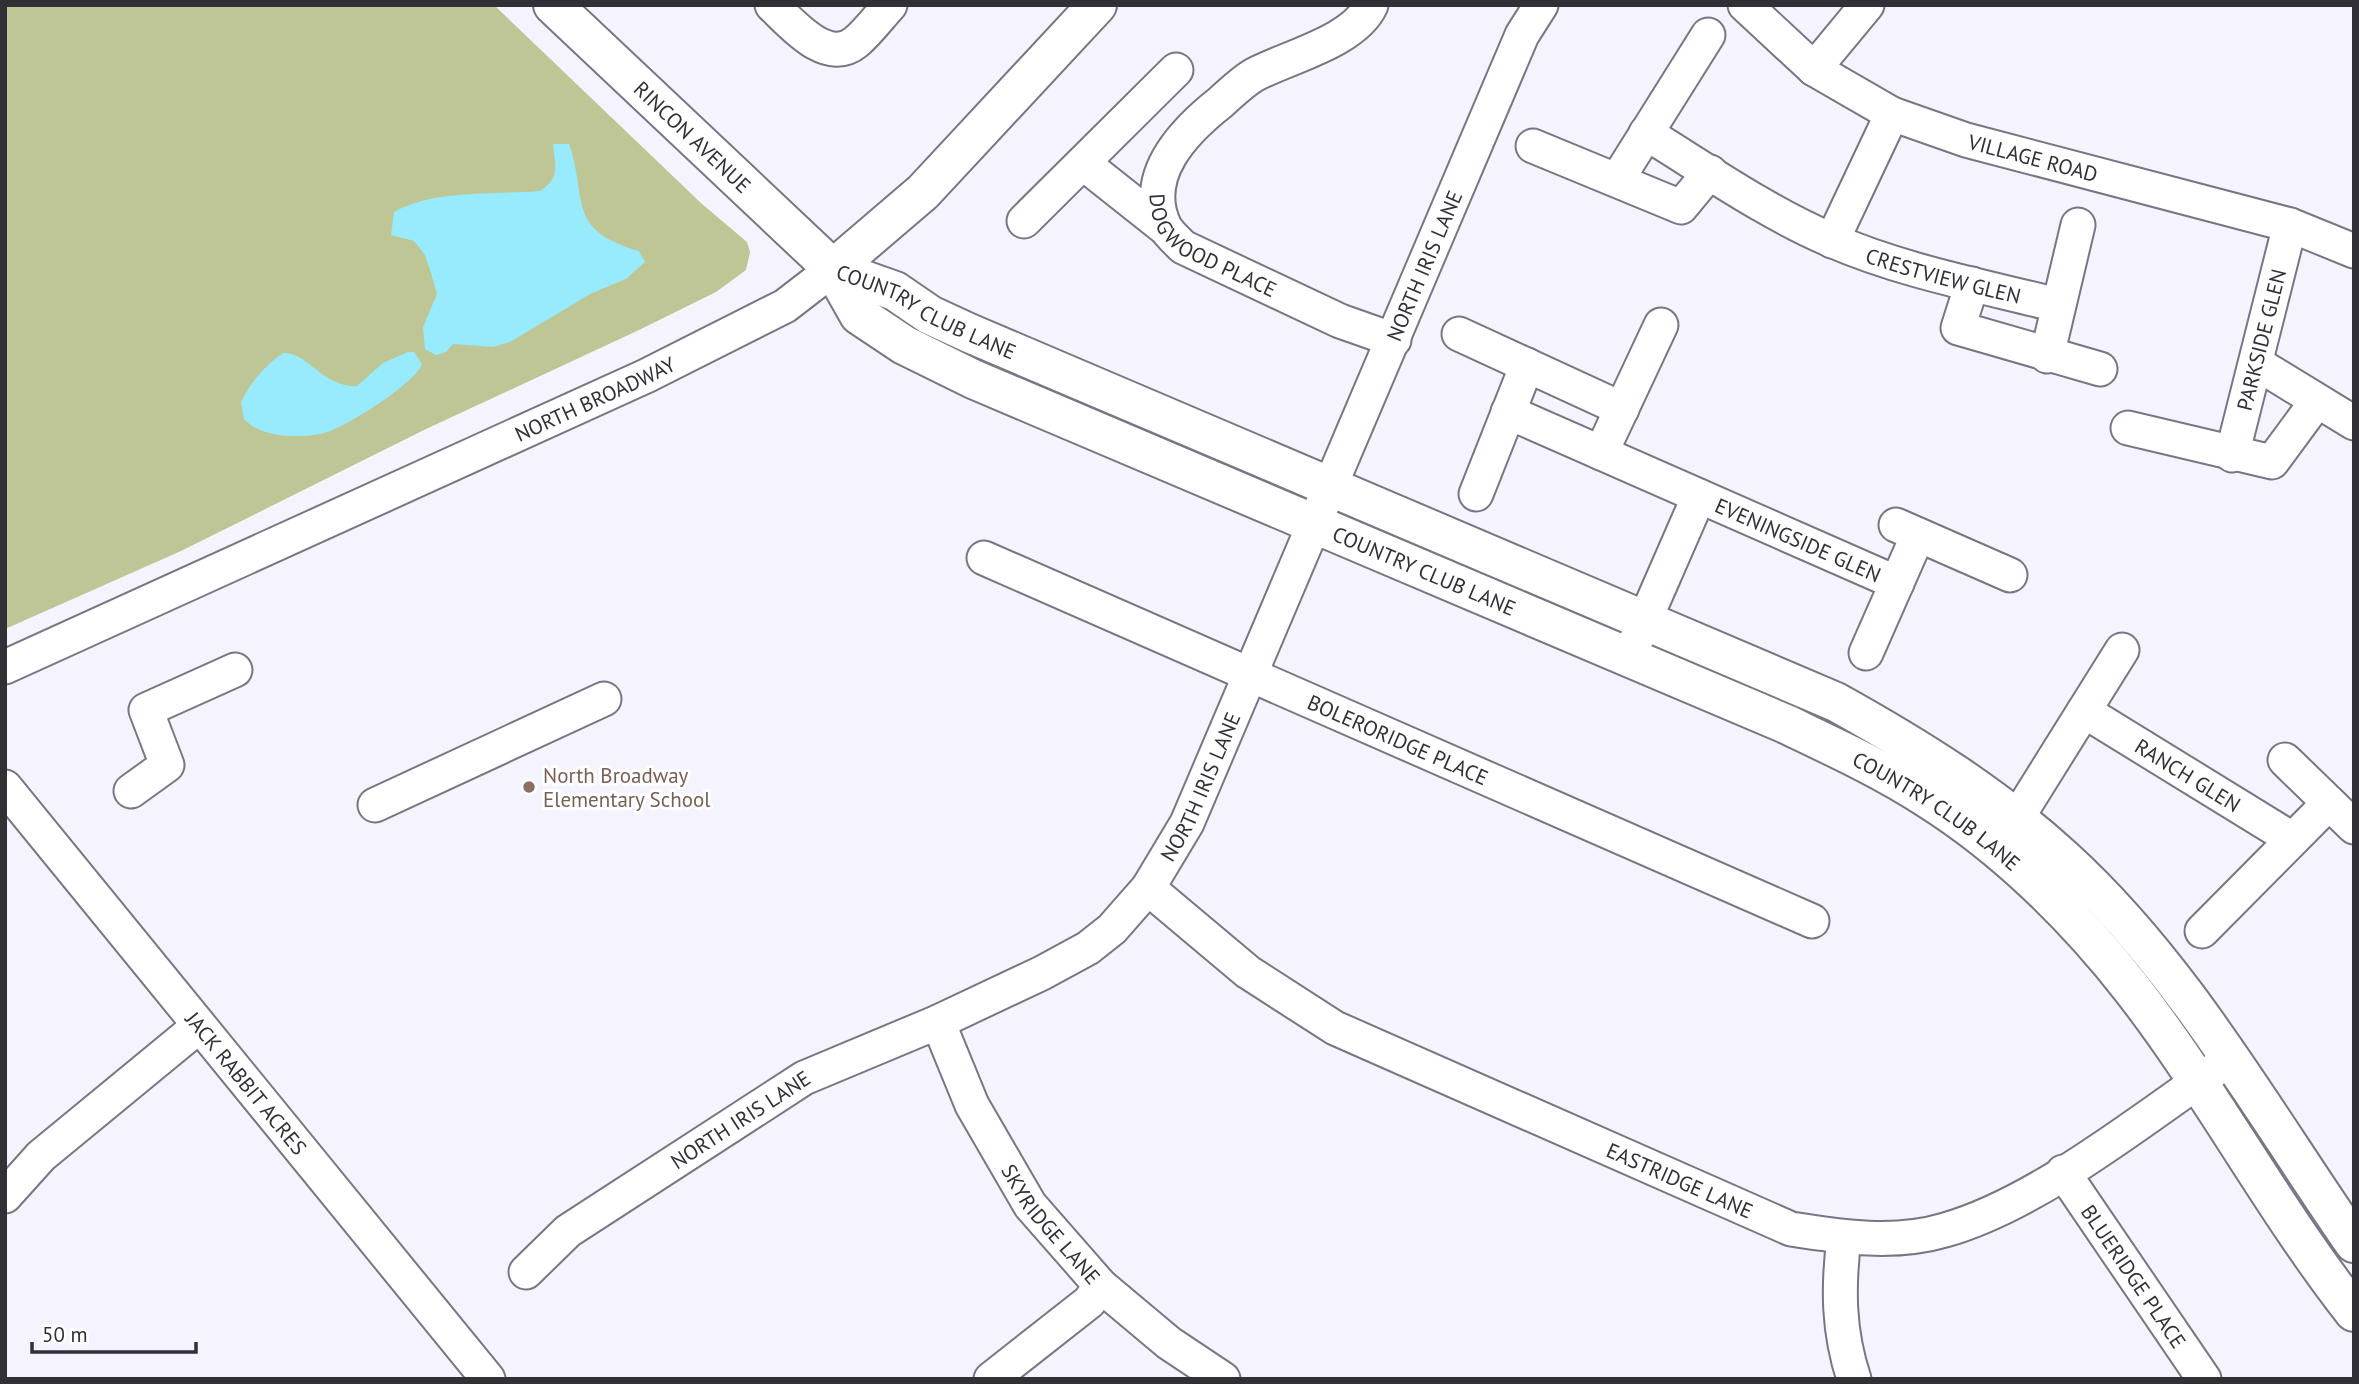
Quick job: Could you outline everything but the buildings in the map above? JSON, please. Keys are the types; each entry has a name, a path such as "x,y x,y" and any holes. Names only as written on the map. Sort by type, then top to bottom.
{"main road":[{"name":"RINCON AVENUE","path":"552,5 833,269"},
{"name":"NORTH BROADWAY","path":"833,269 923,192 1097,5"},
{"name":"COUNTRY CLUB LANE","path":"833,269 895,291 930,314 970,333 1836,702 1930,755 2017,818 2064,858 2115,910 2162,965 2354,1244"},
{"name":"COUNTRY CLUB LANE","path":"833,269 859,315 904,345 973,379 1786,724 1867,762 1929,799 1993,847 2062,909 2131,988 2353,1309"}],"street":[{"path":"772,5 810,40 836,50 854,44 890,5"},
{"name":"DOGWOOD PLACE","path":"1371,5 1367,13 1336,38 1252,76 1190,126 1164,166 1157,195 1165,228 1183,247 1340,321 1394,340"},
{"name":"NORTH IRIS LANE","path":"526,1272 568,1231 804,1078 938,1022 1042,974 1088,948 1112,929 1148,888 1187,823 1522,35 1541,5"},
{"name":"VILLAGE ROAD","path":"1745,5 1814,69 1892,114 1966,140 2290,225 2354,251"},
{"path":"1814,69 1867,5"},
{"path":"1617,180 1708,35"},
{"path":"1024,221 1176,70"},
{"path":"1832,241 1892,114"},
{"name":"CRESTVIEW GLEN","path":"1646,133 1787,219 1832,241 1902,265 2057,305"},
{"path":"1534,146 1681,207 1710,172"},
{"path":"1083,163 1165,228"},
{"path":"2047,356 2078,225"},
{"name":"PARKSIDE GLEN","path":"2232,455 2290,225"},
{"name":"NORTH BROADWAY","path":"5,667 646,376 785,306 833,269"},
{"path":"1972,284 1958,328 2047,356 2100,369"},
{"path":"1601,453 1661,325"},
{"path":"1459,334 1622,408"},
{"path":"2256,363 2354,423"},
{"path":"1476,494 1527,365"},
{"path":"2128,428 2232,455 2272,462 2317,401"},
{"name":"EVENINGSIDE GLEN","path":"1508,412 1896,583"},
{"name":"EVENINGSIDE GLEN","path":"1629,657 1699,496"},
{"path":"1866,653 1896,583 1907,530 2010,575"},
{"name":"BOLERORIDGE PLACE","path":"984,558 1812,921"},
{"path":"1993,847 2017,818 2122,650"},
{"path":"131,791 167,765 146,710 235,670"},
{"path":"375,805 604,699"},
{"name":"RANCH GLEN","path":"2084,711 2292,839"},
{"path":"2285,760 2354,827"},
{"name":"JACK RABBIT ACRES","path":"5,787 488,1379"},
{"path":"2202,931 2329,803"},
{"name":"EASTRIDGE LANE","path":"1148,888 1248,972 1335,1028 1791,1229 1844,1238 1893,1239 1945,1230 2007,1205 2063,1172 2229,1060"},
{"name":"SKYRIDGE LANE","path":"938,1022 972,1105 1030,1205 1101,1286 1169,1343 1223,1379"},
{"path":"5,1196 41,1156 199,1026"},
{"name":"BLUERIDGE PLACE","path":"2063,1172 2204,1379"},
{"path":"1844,1238 1838,1288 1843,1347 1854,1379"},
{"path":"991,1379 1089,1302 1101,1286"}],"green space":[{"path":"5,5 494,5 702,204 747,242 750,252 746,270 716,292 639,330 426,429 181,551 5,629"}],"water":[{"path":"553,144 569,144 583,210 589,222 616,243 639,251 645,262 626,279 592,293 510,342 493,347 453,344 446,352 436,355 425,349 423,327 437,294 425,255 414,241 391,235 394,212 446,196 540,191 554,176"},
{"path":"414,352 422,364 417,373 377,405 331,431 311,435 280,435 260,430 244,419 241,402 245,395 264,369 283,353 300,357 334,381 357,386 383,363"}],"place":[{"name":"North Broadway Elementary School","path":"529,787"}]}
